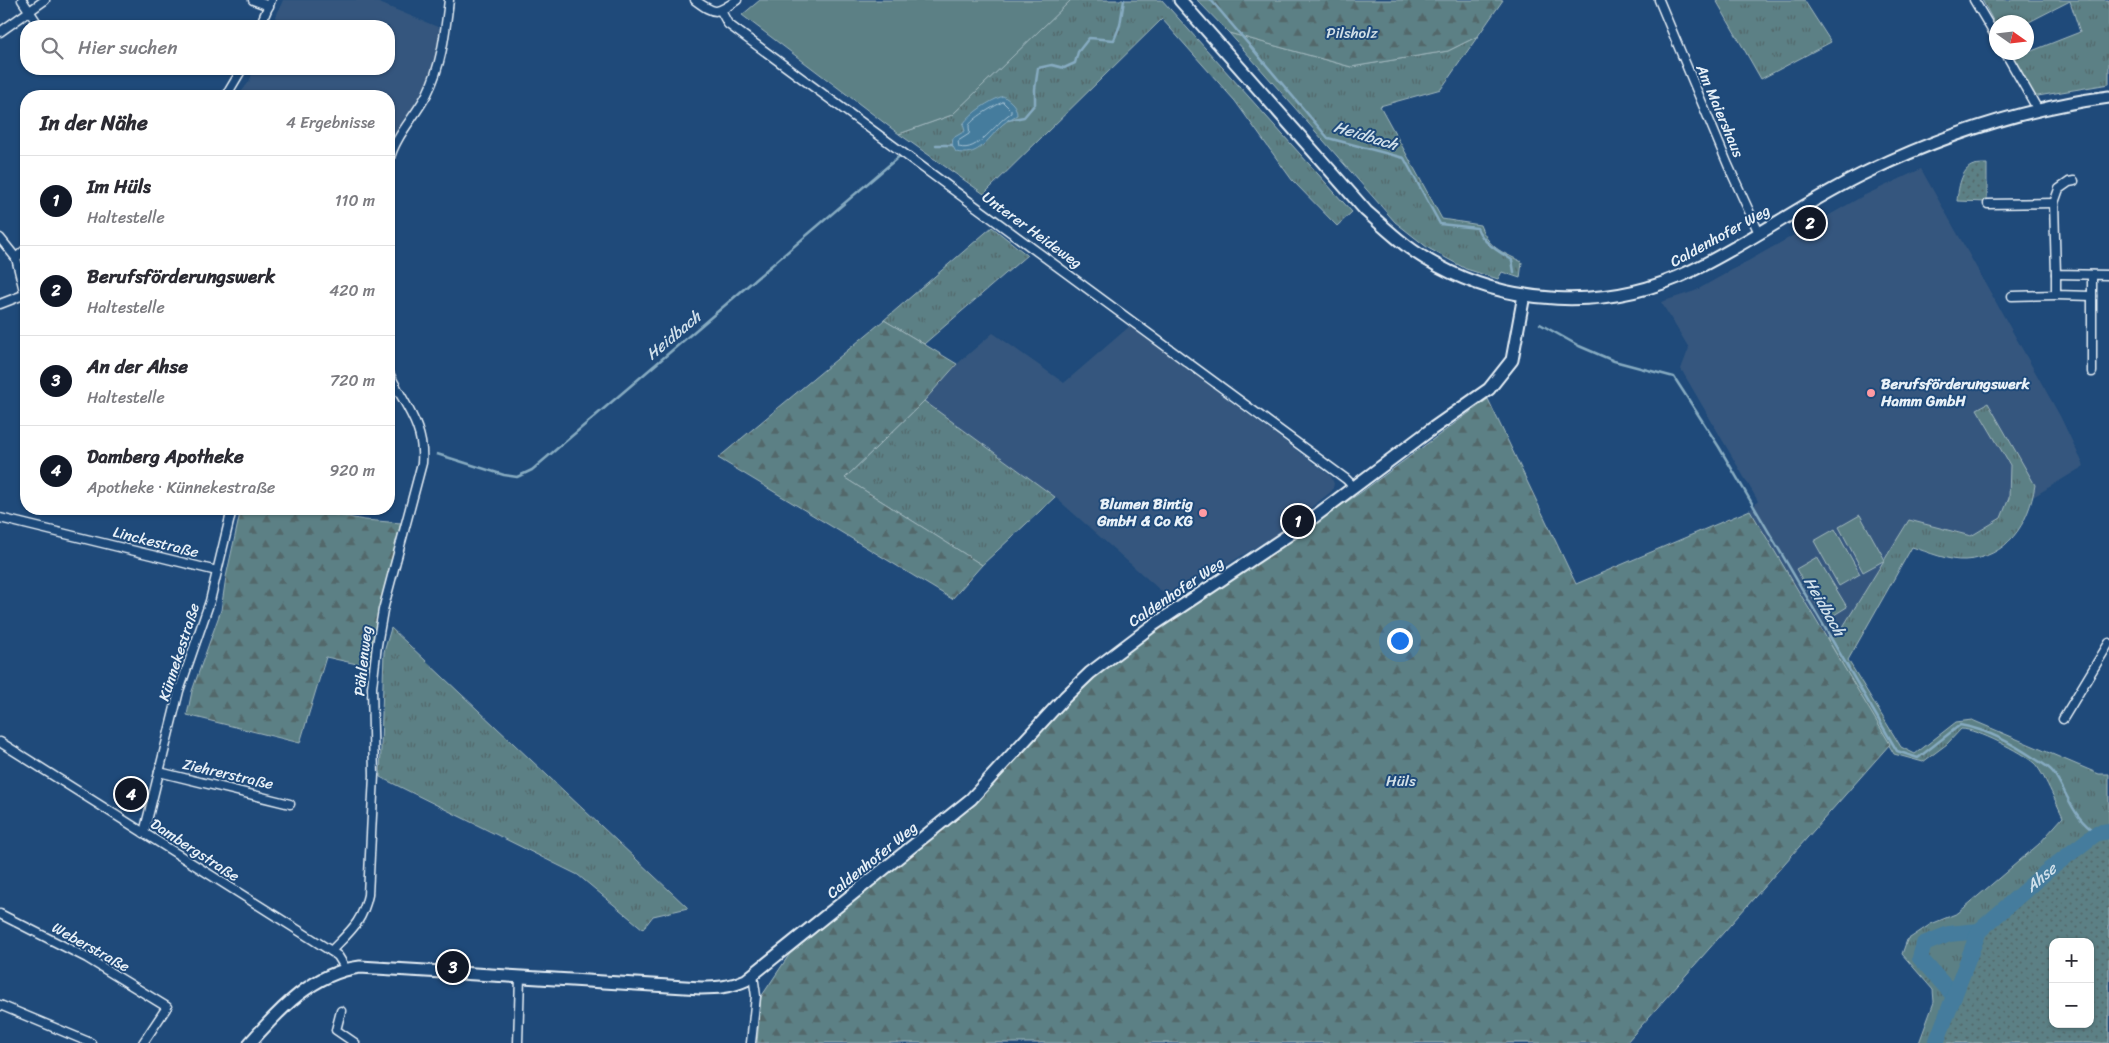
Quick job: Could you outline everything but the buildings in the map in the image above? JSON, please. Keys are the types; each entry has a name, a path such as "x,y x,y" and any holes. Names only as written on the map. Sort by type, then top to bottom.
{"main road":[{"path":"1180,0 1366,211 1393,236 1424,258 1465,279 1524,295"},
{"name":"Caldenhofer Weg","path":"250,1043 308,986 346,969 375,967 701,988 733,986 753,975 971,798 1064,697 1090,673 1152,626 1302,526 1490,389 1498,381 1514,355 1524,295 1587,299 1623,295 1646,289 1692,271 1867,172 1894,160 1972,129 2038,110 2109,97"}],"street":[{"path":"22,0 35,20"},
{"path":"0,32 45,0"},
{"path":"253,0 270,3 263,20"},
{"path":"395,147 434,79 444,47 448,0"},
{"path":"695,0 708,10 721,11 737,0"},
{"name":"Am Maiershaus","path":"1659,0 1728,165 1759,233"},
{"path":"1974,0 1989,25"},
{"name":"Unterer Heideweg","path":"721,11 728,24 1346,479 1354,487"},
{"path":"2010,60 2038,110"},
{"path":"230,90 238,75"},
{"path":"2056,294 2054,203 2059,190 2069,182 2074,181"},
{"path":"1988,204 2054,203"},
{"path":"0,238 16,258 20,272"},
{"path":"16,258 20,254"},
{"path":"2056,274 2109,275"},
{"path":"2092,274 2092,372"},
{"path":"2012,296 2056,294 2092,296"},
{"path":"0,304 20,296"},
{"name":"Pählenweg","path":"331,952 359,922 364,913 368,895 374,784 372,686 376,645 383,610 422,463 423,446 414,420 395,384"},
{"name":"Künnekestraße","path":"144,833 184,671 210,601 231,515"},
{"name":"Linckestraße","path":"0,518 217,571"},
{"path":"2063,719 2109,643"},
{"name":"Dambergstraße","path":"0,742 338,956 346,969"},
{"name":"Ziehrerstraße","path":"159,772 290,804"},
{"name":"Weberstraße","path":"0,914 87,958 167,1007 143,1043"},
{"path":"752,1043 756,996 753,975"},
{"path":"518,1043 520,977"},
{"path":"0,1004 91,1043"},
{"path":"341,1010 336,1030 355,1043"}],"shaded area":[{"path":"283,0 372,0 440,28 439,48 430,77 395,140 395,90 243,90 252,75 395,75 395,20 275,20"},
{"name":"Berufsförderungswerk Hamm GmbH","path":"1921,169 2060,416 2084,466 2013,509 1983,540 1906,527 1841,630 1827,638 1750,510 1758,501 1681,369 1689,348 1661,302 1695,291 1863,196"},
{"path":"1130,326 1331,476 1334,484 1332,491 1280,532 1228,564 1221,564 1169,598 1055,497 924,401 957,364 993,333 1064,383"}],"green space":[{"path":"760,0 1071,0 952,115 899,134 742,15"},
{"path":"1071,0 1162,0 1352,212 1337,226 1292,180 1235,101 1162,19 984,194 899,134 952,115"},
{"name":"Pilsholz","path":"1197,0 1503,0 1478,36 1448,51 1351,67 1229,33"},
{"path":"1716,0 1804,0 1831,42 1761,79"},
{"path":"1982,0 2109,0 2109,84 2026,98 2018,82 2014,60 2034,60 2034,50 2080,32 2070,1 2034,19 2034,15 1990,15"},
{"path":"1229,33 1351,67 1448,51 1478,36 1441,89 1380,106 1442,219 1480,225 1491,244 1501,252 1522,262 1520,278 1502,272 1498,279 1466,269 1428,248 1395,222"},
{"path":"1987,164 1987,202 1957,201 1961,180 1966,170 1974,165"},
{"path":"992,227 1027,255 924,344 884,320"},
{"path":"884,320 957,364 924,401 845,478 982,565 952,599 718,458"},
{"name":"Hüls","path":"1488,399 1576,584 1750,510 1890,744 1626,1043 757,1043 761,997 789,955 947,824 1092,679 1153,630 1360,493"},
{"path":"924,401 1055,497 982,565 845,478"},
{"path":"1988,403 2035,485 2032,499 2021,525 2004,546 1980,558 1958,560 1938,556 1912,547 1848,660 1901,747 1915,754 1956,722 1972,720 2099,774 2109,774 2109,1043 1919,1043 1934,1002 1933,990 1902,954 1907,940 1931,924 1958,913 2039,844 2063,817 2038,767 2028,758 1988,737 1961,729 1947,744 1923,762 1894,754 1827,638 1841,630 1909,520 1971,536 2001,518 2009,498 2010,465 1977,409"},
{"path":"240,515 336,515 401,523 380,605 370,667 326,657 300,743 187,715 192,691 221,610"},
{"path":"1860,515 1885,560 1863,572 1839,527"},
{"path":"1835,529 1860,574 1839,586 1814,541"},
{"path":"1817,557 1847,607 1826,620 1796,569"},
{"path":"391,628 688,908 653,916 643,929 578,875 380,777 384,652"},
{"path":"2109,838 2109,1043 1942,1043 1978,945 1985,931 2083,848 2101,839"}],"water":[{"path":"1003,96 1013,104 1017,115 1002,125 980,148 970,152 956,152 952,145 953,138 965,131 963,124 981,107"}],"waterway":[{"name":"Heidbach","path":"1008,120 1024,117 1035,104 1038,68 1052,65 1064,68 1075,63 1078,52 1089,38 1114,40 1120,25 1124,0"},
{"name":"Heidbach","path":"1211,0 1328,138 1404,158 1440,224 1477,228 1487,243 1512,260 1514,272"},
{"name":"Heidbach","path":"936,145 952,145"},
{"name":"Heidbach","path":"437,454 504,475 517,477 532,470 902,154"},
{"name":"Heidbach","path":"1540,324 1579,346 1614,361 1674,377 1719,447 1897,751 1918,758 1960,725 1991,734 2019,748 2050,768 2076,814 2089,828 2097,833"},
{"name":"Ahse","path":"1936,1043 1979,931 2046,872 2097,833 2109,831"},
{"name":"Ahse","path":"1954,996 1920,958 1924,944 1949,934 1979,931"}],"place":[{"name":"Berufsförderungswerk","path":"1810,223"},
{"name":"Berufsförderungswerk Hamm GmbH","path":"1871,393"},
{"name":"Blumen Bintig GmbH & Co KG","path":"1203,513"},
{"name":"Im Hüls","path":"1298,521"},
{"name":"Damberg Apotheke","path":"131,794"},
{"name":"An der Ahse","path":"453,967"}]}
